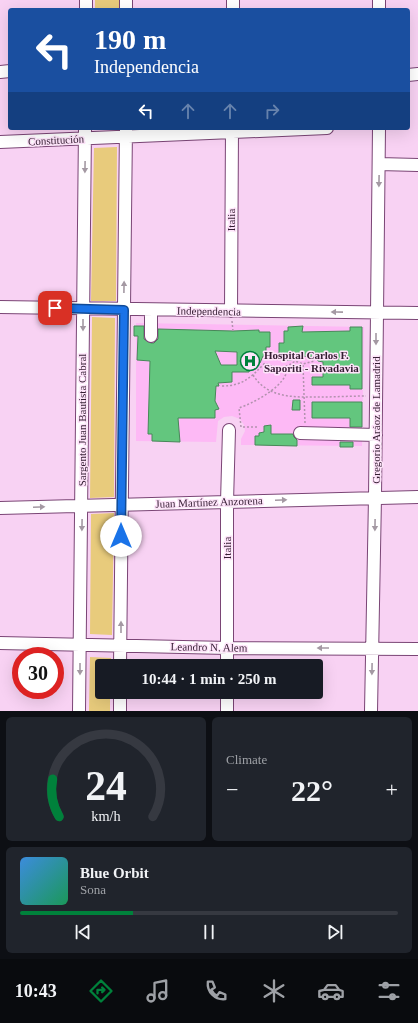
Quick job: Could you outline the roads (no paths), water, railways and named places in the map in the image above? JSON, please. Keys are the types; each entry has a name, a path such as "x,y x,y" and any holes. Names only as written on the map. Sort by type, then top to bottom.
{"street":[{"name":"Constitución","path":"0,142 85,133 232,130"},
{"name":"Italia","path":"231,311 232,130"},
{"name":"Gregorio Aráoz de Lamadrid","path":"371,711 379,130"},
{"path":"120,659 126,132"},
{"name":"Sargento Juan Bautista Cabral","path":"79,711 85,133"},
{"path":"379,164 418,165"},
{"name":"Independencia","path":"0,307 124,310 418,313"},
{"path":"150,336 151,310"},
{"name":"Italia","path":"227,659 227,502 229,430"},
{"path":"303,433 376,435"},
{"name":"Juan Martínez Anzorena","path":"0,508 418,496"},
{"name":"Leandro N. Alem","path":"0,643 228,648 418,649"},
{"path":"120,699 120,711"},
{"path":"226,711 227,699"}],"place":[{"name":"Hospital Carlos F. Saporiti - Rivadavia","path":"250,361"}]}
